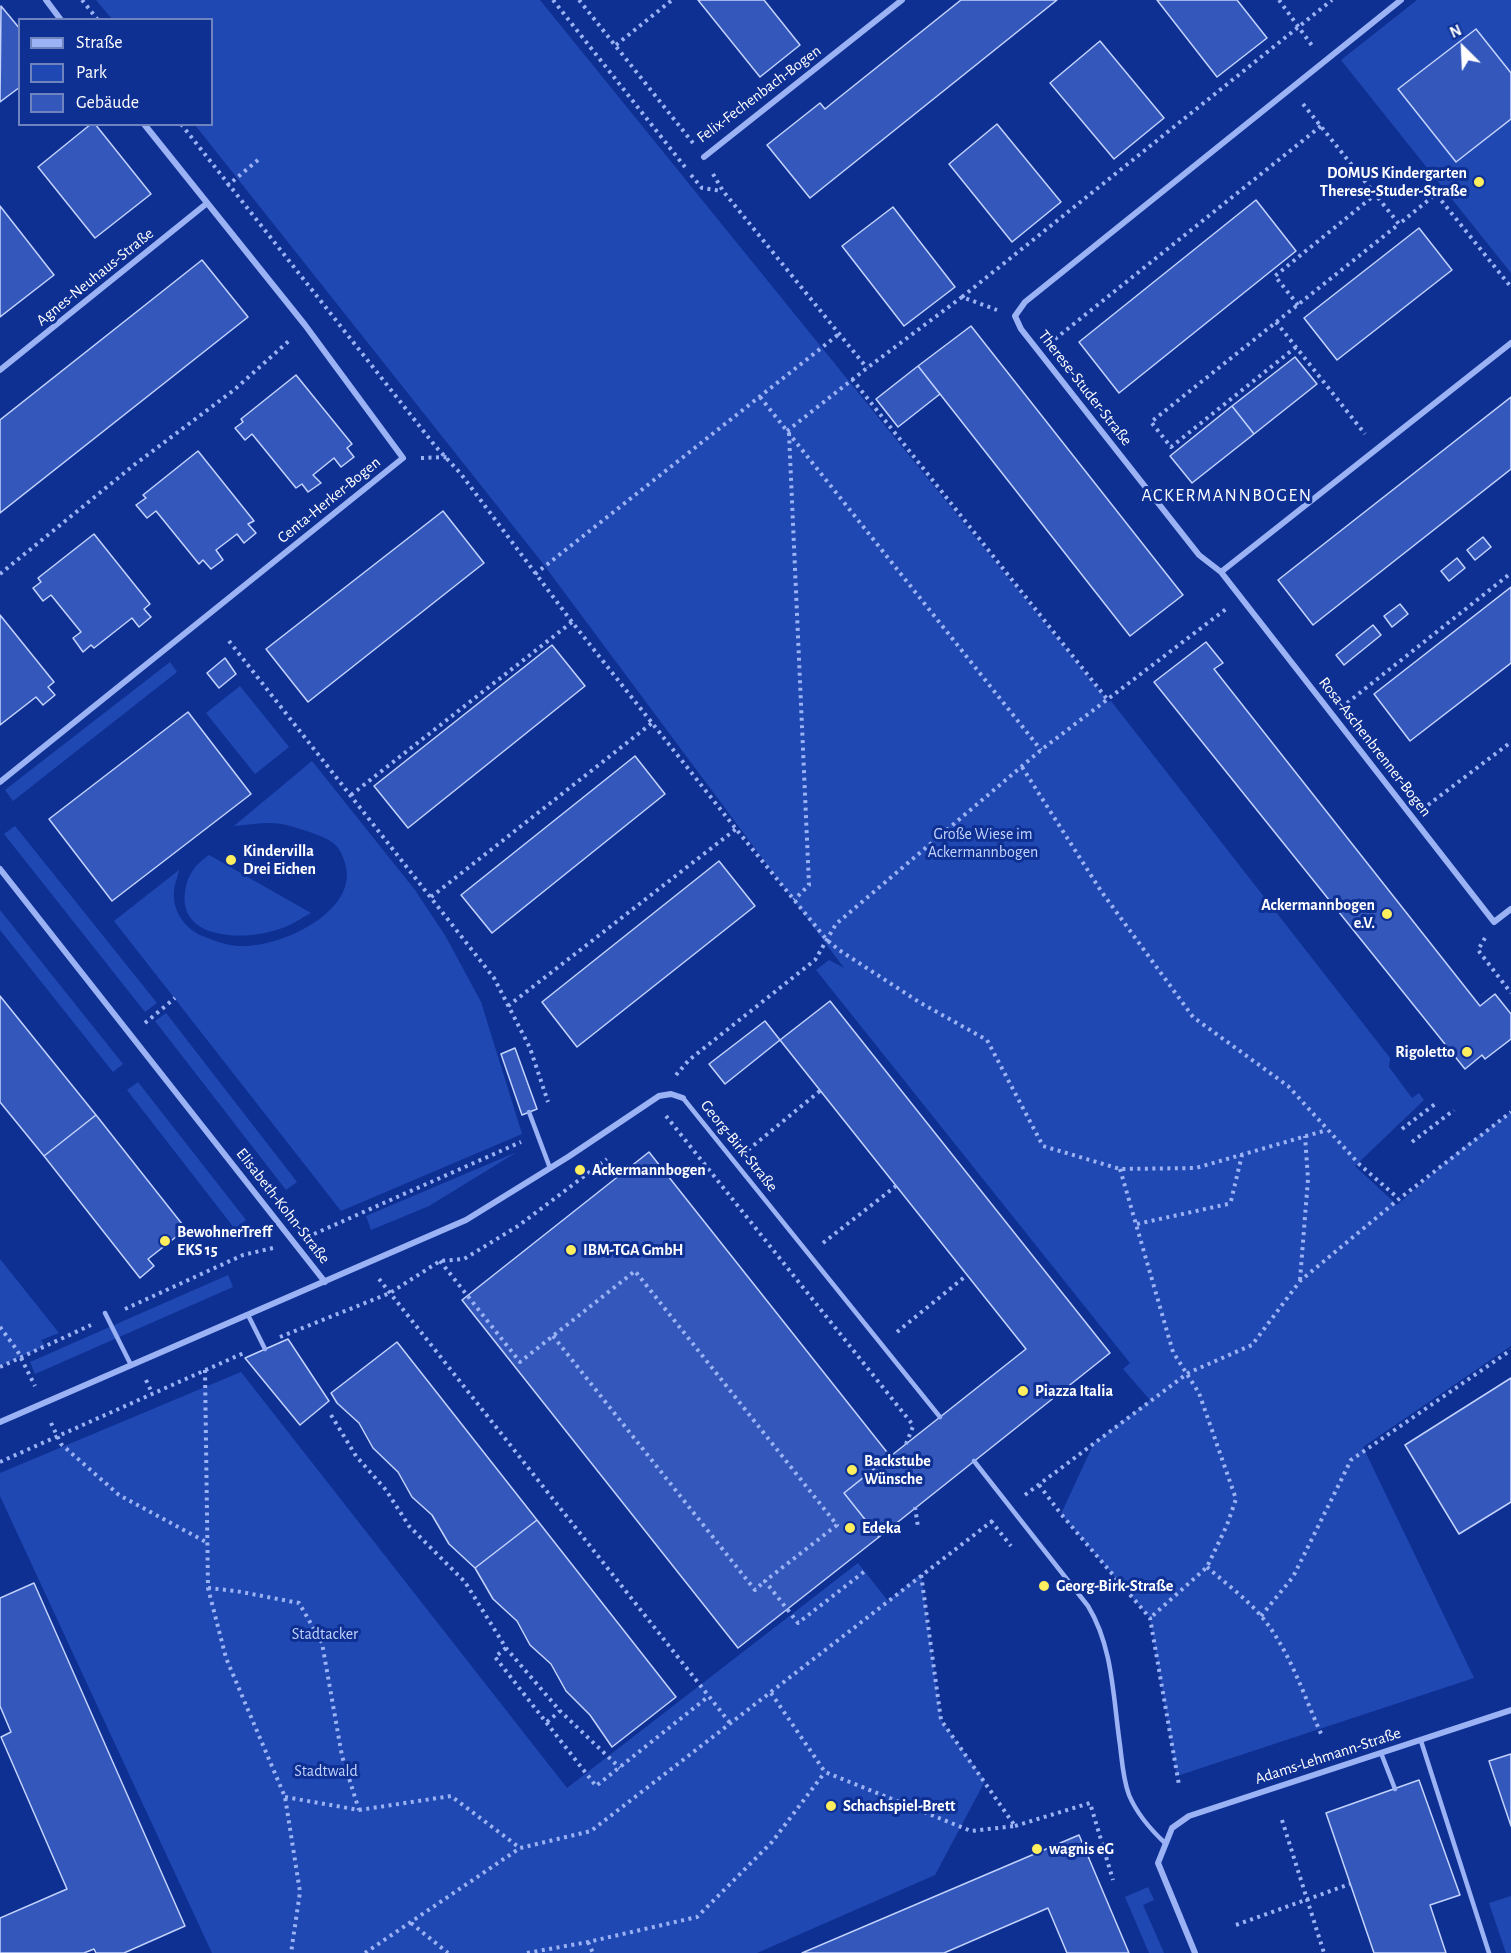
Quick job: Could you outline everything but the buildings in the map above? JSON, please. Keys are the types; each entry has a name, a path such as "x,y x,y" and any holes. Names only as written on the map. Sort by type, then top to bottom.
{"street":[{"path":"46,0 60,18"},
{"name":"Felix-Fechenbach-Bogen","path":"704,157 902,0"},
{"name":"Therese-Studer-Straße","path":"1221,572 1199,555 1021,329 1015,316 1024,302 1401,0"},
{"name":"Centa-Herker-Bogen","path":"0,782 403,458 305,325 146,126"},
{"name":"Agnes-Neuhaus-Straße","path":"0,370 206,204"},
{"path":"1221,572 1511,343"},
{"name":"Rosa-Aschenbrenner-Bogen","path":"1221,572 1494,922"},
{"name":"Elisabeth-Kohn-Straße","path":"0,869 325,1282 0,1422"},
{"path":"1494,922 1511,909"},
{"name":"Georg-Birk-Straße","path":"659,1096 671,1094 683,1098"},
{"path":"325,1282 466,1220 659,1096"},
{"name":"Adams-Lehmann-Straße","path":"1165,1843 1172,1828 1189,1816 1511,1710"},
{"path":"1165,1843 1158,1863 1195,1953"}],"lane":[{"name":"Georg-Birk-Straße","path":"683,1098 940,1417"},
{"path":"529,1112 550,1168"},
{"path":"105,1313 131,1365"},
{"path":"248,1315 265,1349"},
{"path":"974,1461 1088,1606 1099,1624 1108,1652 1123,1770 1129,1795 1146,1824 1165,1843"},
{"path":"1420,1741 1489,1953"},
{"path":"1381,1753 1395,1789"}],"path":[{"path":"82,0 96,18"},
{"path":"553,0 702,188 723,191"},
{"name":"Felix-Fechenbach-Bogen","path":"579,0 704,157"},
{"path":"615,45 672,0"},
{"path":"1279,0 1324,61"},
{"path":"788,432 852,379 962,297 1332,0"},
{"path":"1290,87 1399,224"},
{"path":"183,126 436,447 461,474 572,622 736,830 827,940 919,1002 987,1040 1043,1146 1120,1169 1196,1168 1327,1130"},
{"path":"1039,352 1321,126"},
{"path":"704,157 723,191 867,368"},
{"path":"236,177 258,160"},
{"path":"1298,305 1275,276 1376,194"},
{"path":"1296,347 1171,447 1151,422 1436,194 1511,287"},
{"path":"962,297 1001,311"},
{"path":"1276,322 1377,449"},
{"path":"0,574 134,465 234,390 305,325"},
{"path":"535,574 839,334"},
{"path":"852,379 1107,699"},
{"path":"760,397 1041,750"},
{"path":"788,432 809,885 794,900"},
{"path":"1332,715 1511,573"},
{"path":"659,1096 689,1060 815,960 836,924 1041,750 1217,617"},
{"path":"351,795 572,622"},
{"path":"229,642 494,978 530,1048 550,1106"},
{"path":"431,897 652,723"},
{"path":"1413,817 1511,742"},
{"path":"1022,767 1101,891 1193,1017 1288,1086 1360,1165 1399,1199"},
{"path":"508,1005 736,830"},
{"path":"1494,922 1478,950 1511,993"},
{"path":"130,1034 175,999"},
{"path":"716,1178 821,1090"},
{"path":"1402,1129 1435,1104"},
{"path":"1412,1142 1454,1110"},
{"path":"365,1953 520,1848 591,1831 771,1694 921,1574 1188,1373 1252,1345 1300,1281 1399,1199 1511,1112"},
{"path":"657,1121 665,1115 913,1425"},
{"path":"1300,1281 1308,1179 1305,1136"},
{"path":"283,1335 390,1293 440,1262 464,1259 518,1226 614,1154"},
{"path":"1137,1224 1228,1204 1231,1201 1242,1155"},
{"path":"1120,1169 1173,1352 1199,1393 1236,1499 1227,1525 1207,1567 1150,1618"},
{"path":"789,1269 896,1186"},
{"path":"440,1262 520,1362 635,1271 837,1525 755,1590 554,1336"},
{"path":"368,1264 730,1723"},
{"path":"862,1361 967,1275"},
{"path":"0,1328 17,1350 61,1444 119,1495 206,1542"},
{"path":"1261,1616 1293,1577 1351,1460 1511,1350"},
{"path":"0,1462 205,1370 208,1588 226,1658 285,1797 300,1892 291,1953"},
{"path":"144,1377 152,1393"},
{"path":"906,1444 913,1425 935,1411"},
{"path":"331,1415 356,1456 386,1490 409,1526 465,1582 506,1648 560,1711 620,1768"},
{"path":"1039,1485 1150,1618 1179,1785"},
{"path":"915,1507 918,1527"},
{"path":"991,1521 1011,1546"},
{"path":"1207,1567 1261,1616 1275,1636 1296,1676 1322,1736"},
{"path":"765,1581 798,1623 865,1571"},
{"path":"921,1574 941,1720 1015,1826"},
{"path":"208,1588 299,1603 322,1643 342,1756 359,1810"},
{"path":"506,1648 495,1657 597,1786 709,1696"},
{"path":"771,1694 825,1773 972,1831 1015,1826 1090,1803 1113,1880"},
{"path":"547,1722 560,1711"},
{"path":"527,1953 588,1942 697,1917 772,1842 825,1773"},
{"path":"285,1797 359,1810 451,1796 520,1848"},
{"path":"1282,1820 1324,1953"},
{"path":"1236,1925 1350,1884"},
{"path":"411,1923 448,1953"},
{"path":"588,1942 593,1953"}],"green space":[{"name":"Große Wiese im Ackermannbogen","path":"96,0 540,0 1109,702 1111,701 1390,1058 1389,1067 1412,1098 1419,1093 1424,1100 1355,1166 1397,1205 1455,1154 1511,1112 1511,1346 1363,1447 1474,1678 1177,1776 1150,1618 1061,1514 1094,1443 1150,1400 1123,1369 1130,1363 816,970 829,960 844,968 541,561 196,126 213,126 213,18 111,18"},
{"name":"DOMUS Kindergarten Therese-Studer-Straße","path":"1417,0 1511,0 1511,273 1341,60"},
{"path":"170,662 177,672 13,801 5,790"},
{"path":"240,686 289,747 255,774 206,713"},
{"path":"312,761 415,890 446,937 481,1002 522,1134 341,1211 114,921 179,870 174,899 175,907 182,920 198,934 225,944 245,946 278,940 297,932 330,910 341,896 347,880 343,856 337,846 323,837 280,824 234,826"},
{"path":"15,826 157,1003 145,1012 4,834"},
{"path":"209,855 311,913 286,927 252,935 219,934 204,929 193,921 186,908 185,892 192,871"},
{"path":"0,910 123,1064 113,1072 0,930"},
{"path":"166,1013 297,1182 286,1190 155,1021"},
{"path":"138,1082 246,1220 235,1229 127,1090"},
{"path":"517,1152 429,1206 371,1230 366,1216"},
{"path":"0,1259 59,1333 41,1340 45,1346 0,1366"},
{"path":"228,1275 233,1287 35,1374 30,1362"},
{"name":"Stadtwald","path":"241,1372 567,1788 858,1563 888,1601 921,1574 941,1720 985,1781 935,1875 757,1953 212,1953 0,1496 0,1473"},
{"path":"1148,1887 1154,1900 1143,1905 1164,1953 1149,1953 1125,1897"},
{"path":"1511,1896 1511,1953 1506,1953 1489,1903"}],"place":[{"name":"DOMUS Kindergarten Therese-Studer-Straße","path":"1479,182"},
{"name":"Kindervilla Drei Eichen","path":"231,860"},
{"name":"Ackermannbogen e.V.","path":"1387,914"},
{"name":"Rigoletto","path":"1467,1052"},
{"name":"Ackermannbogen","path":"580,1170"},
{"name":"BewohnerTreff EKS 15","path":"165,1241"},
{"name":"IBM-TGA GmbH","path":"571,1250"},
{"name":"Piazza Italia","path":"1023,1391"},
{"name":"Backstube Wünsche","path":"852,1470"},
{"name":"Edeka","path":"850,1528"},
{"name":"Georg-Birk-Straße","path":"1044,1586"},
{"name":"Schachspiel-Brett","path":"831,1806"},
{"name":"wagnis eG","path":"1037,1849"}],"district":[{"name":"ACKERMANNBOGEN","path":"1227,496"}],"park label":[{"name":"Stadtacker","path":"325,1634"}]}
